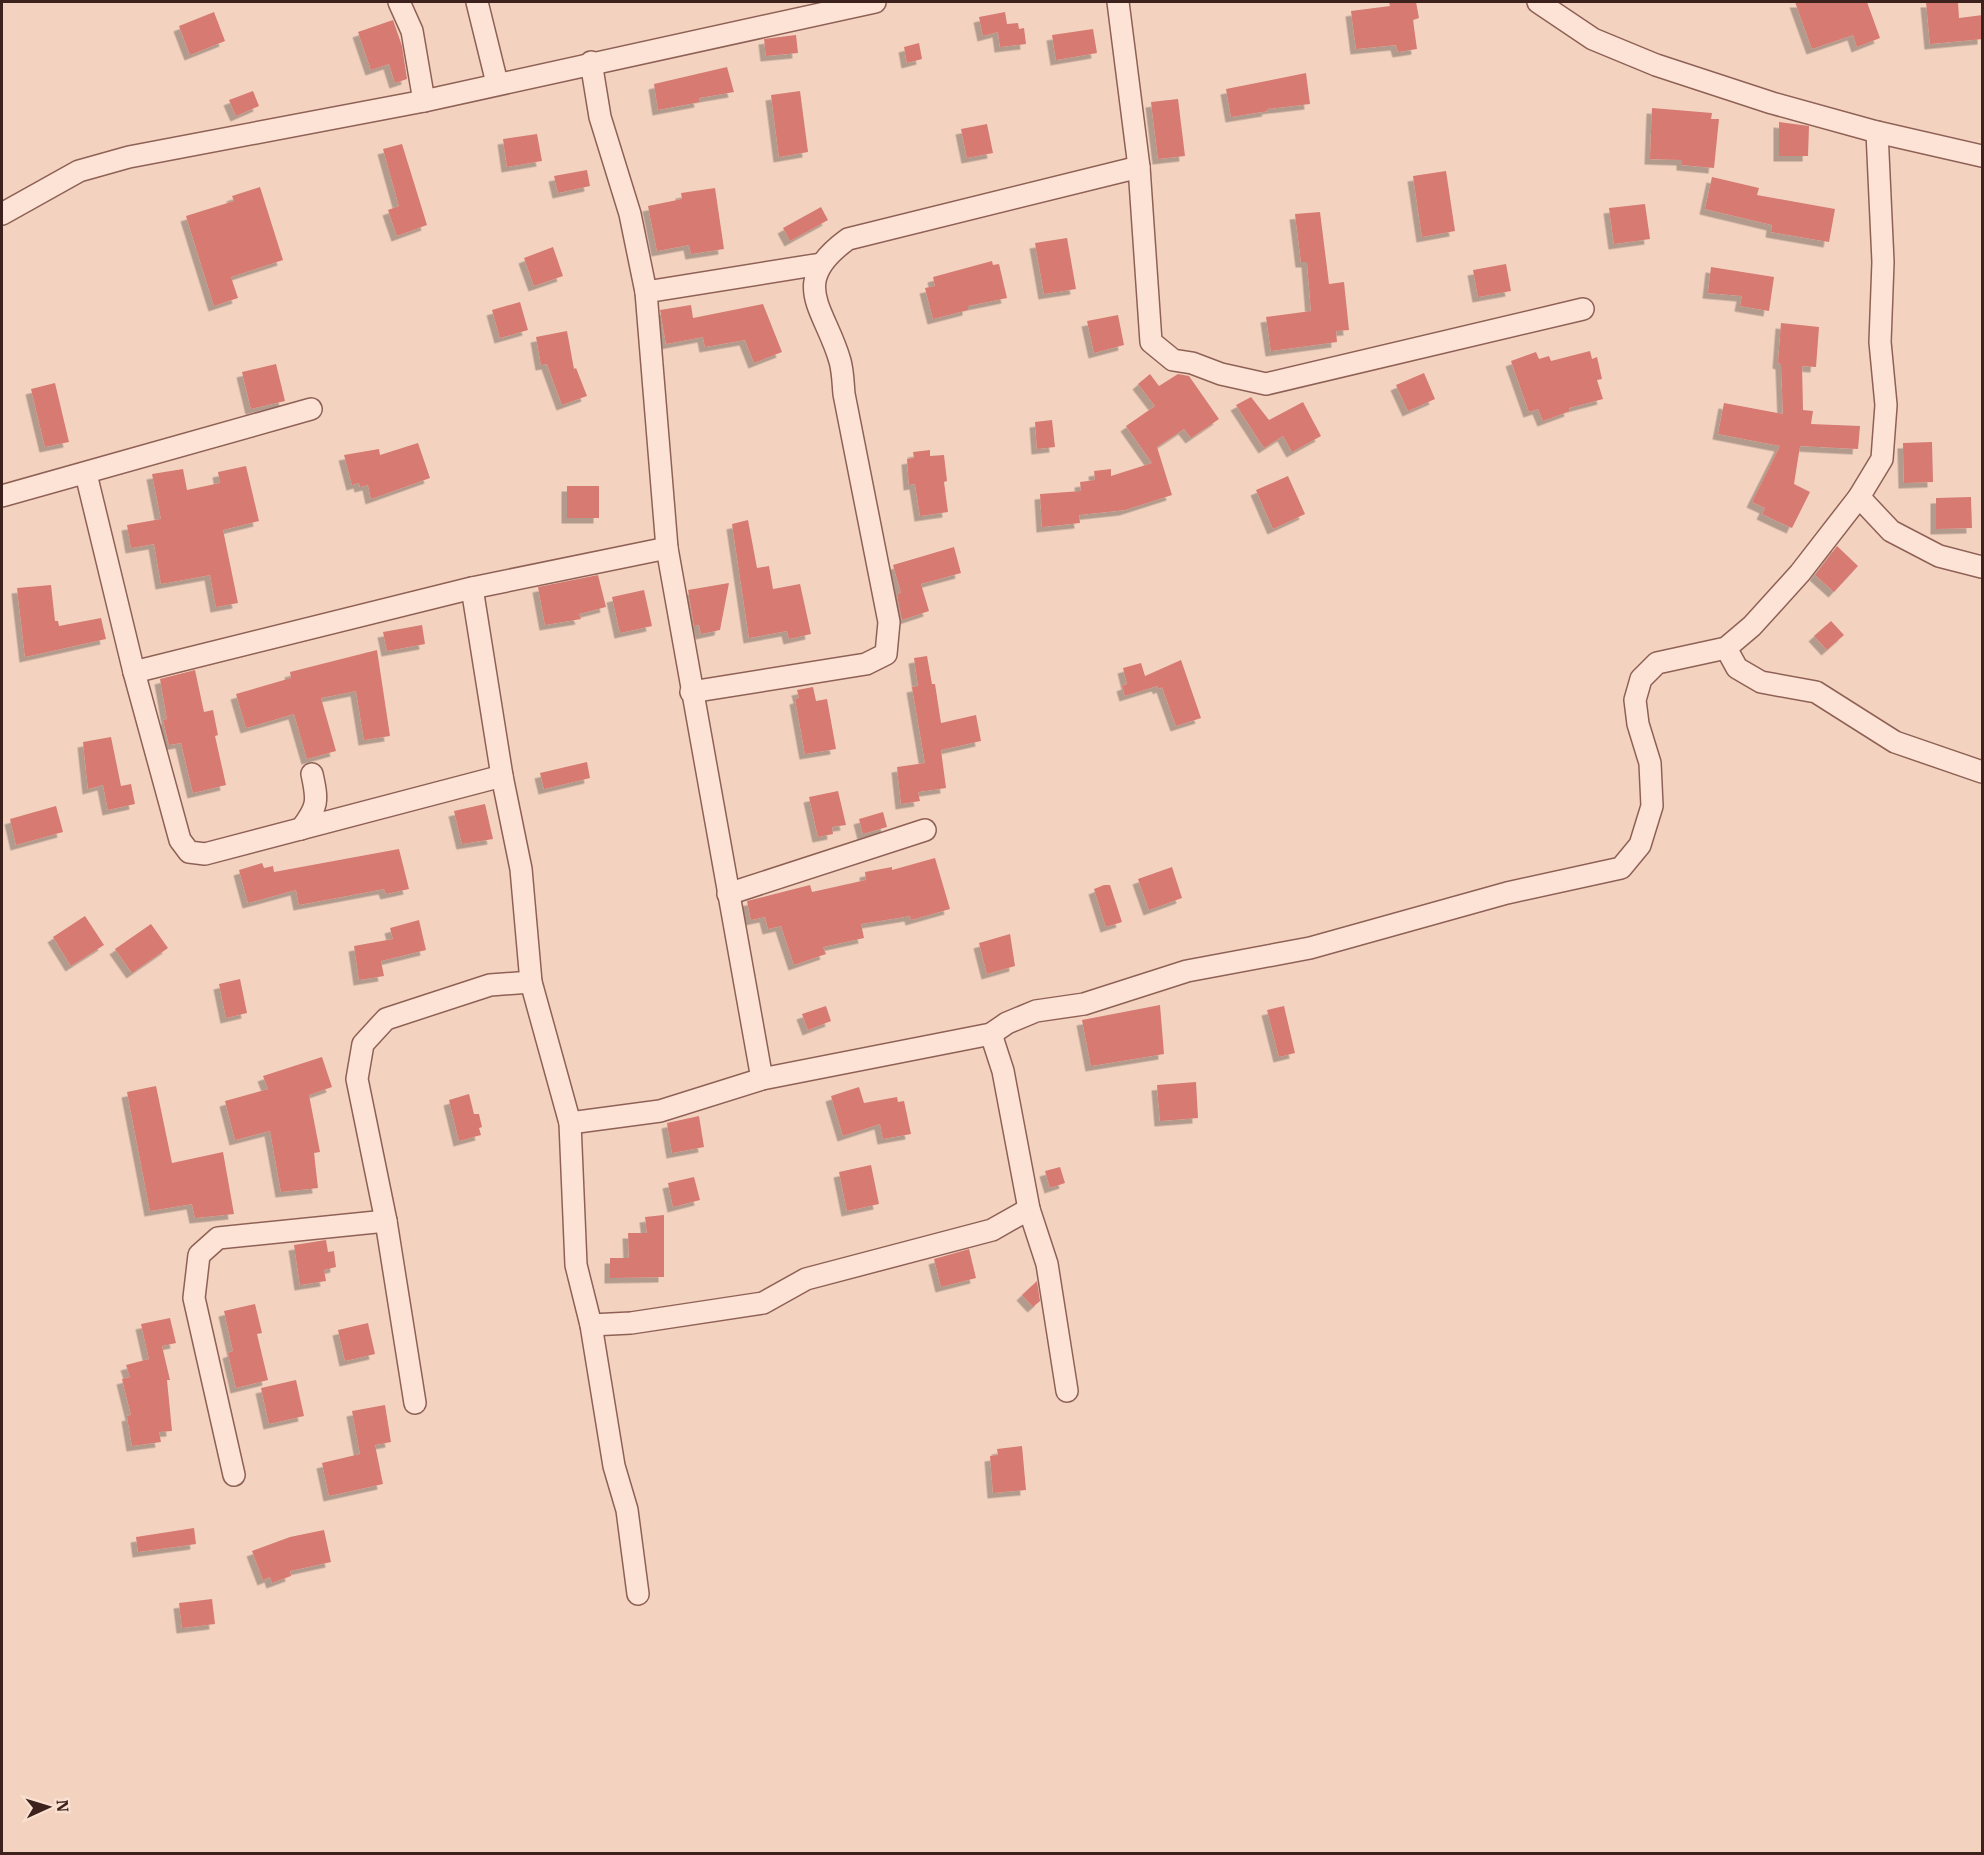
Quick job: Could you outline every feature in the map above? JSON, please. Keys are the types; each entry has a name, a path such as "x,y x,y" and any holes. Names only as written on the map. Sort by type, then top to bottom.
{"street":[{"path":"399,2 412,31 424,101"},
{"path":"477,2 497,82"},
{"path":"2,214 79,171 99,165 424,101 497,82 875,2"},
{"path":"1118,2 1139,167 1151,342 1173,360 1192,363 1221,374 1266,384 1584,309"},
{"path":"1538,2 1593,39 1656,65 1772,103 1877,132 1983,156"},
{"path":"591,62 600,117 630,214 646,292 667,548 762,1078"},
{"path":"570,1123 660,1111 762,1078 992,1034 1007,1023 1036,1011 1084,1004 1187,971 1310,948 1507,893 1621,868 1640,845 1652,806 1650,763 1638,723 1635,700 1641,679 1657,663 1726,648 1752,626 1800,573 1859,497 1882,459 1886,405 1880,342 1883,262 1877,132"},
{"path":"691,692 866,664 886,654 889,622 844,393 840,361 819,313 815,276 821,264 848,239 1139,167"},
{"path":"646,292 821,264"},
{"path":"2,496 311,409"},
{"path":"86,474 134,672 180,840 189,852 205,854 501,776"},
{"path":"1859,497 1891,531 1938,556 1983,567"},
{"path":"134,672 472,588 667,548"},
{"path":"472,588 501,776 521,869 531,982 570,1123 576,1265 591,1325 614,1466 627,1510 638,1594"},
{"path":"1726,648 1737,668 1761,682 1816,692 1895,742 1983,772"},
{"path":"301,829 314,812 318,798 312,774"},
{"path":"728,894 924,830"},
{"path":"415,1403 386,1221 357,1079 363,1044 386,1019 490,986 531,982"},
{"path":"992,1034 1003,1071 1029,1209 1047,1264 1067,1391"},
{"path":"591,1325 632,1323 763,1303 806,1279 992,1230 1029,1209"},
{"path":"234,1475 194,1298 199,1255 218,1238 386,1221"}],"building":[{"path":"1389,2 1416,2 1419,18 1413,20 1417,49 1398,52 1396,45 1356,49 1351,11 1390,6"},
{"path":"1795,2 1867,2 1880,38 1857,47 1853,35 1812,49"},
{"path":"1926,2 1958,2 1959,18 1983,15 1983,39 1930,44"},
{"path":"214,12 225,41 190,55 179,26"},
{"path":"1005,12 1007,24 1018,23 1019,29 1024,28 1026,44 1000,47 998,32 983,36 979,17"},
{"path":"393,20 402,46 407,79 395,83 389,64 371,70 358,32"},
{"path":"1093,29 1097,53 1056,60 1052,35"},
{"path":"796,35 798,53 766,56 764,39"},
{"path":"919,43 922,59 907,63 904,47"},
{"path":"727,67 734,92 699,98 700,102 658,110 654,84"},
{"path":"1306,73 1310,104 1267,109 1268,111 1231,117 1226,89"},
{"path":"253,91 259,106 236,116 229,100"},
{"path":"800,91 808,152 779,157 771,95"},
{"path":"1178,99 1185,156 1158,159 1151,102"},
{"path":"1652,108 1712,113 1711,119 1719,119 1714,168 1682,165 1682,160 1650,159"},
{"path":"1779,122 1809,126 1808,156 1779,156"},
{"path":"987,124 993,153 967,158 961,129"},
{"path":"537,134 542,161 507,167 503,139"},
{"path":"402,144 427,225 397,236 388,210 399,206 383,149"},
{"path":"587,170 590,186 558,193 554,176"},
{"path":"1446,171 1455,231 1422,237 1413,176"},
{"path":"1712,177 1759,188 1757,195 1835,209 1829,242 1771,232 1772,225 1705,209"},
{"path":"260,187 283,260 231,277 238,298 214,306 186,216 234,201 232,196"},
{"path":"715,188 724,249 691,254 689,245 657,251 648,206 682,199 681,193"},
{"path":"1645,204 1650,239 1614,244 1609,208"},
{"path":"821,207 828,220 790,241 783,228"},
{"path":"1320,212 1329,284 1344,282 1349,330 1336,331 1337,342 1271,351 1266,317 1311,311 1307,262 1301,262 1295,214"},
{"path":"1067,238 1076,289 1044,294 1035,243"},
{"path":"553,247 563,276 534,286 524,258"},
{"path":"992,261 993,265 999,264 1007,298 968,306 968,310 933,319 925,288 935,286 933,277"},
{"path":"1506,264 1511,291 1478,297 1473,270"},
{"path":"1711,267 1774,277 1769,311 1740,306 1742,296 1708,293"},
{"path":"520,302 528,330 500,338 492,310"},
{"path":"763,304 782,352 754,363 745,340 705,347 703,337 666,344 660,310 691,305 693,318"},
{"path":"1118,315 1124,345 1094,353 1087,321"},
{"path":"1781,323 1819,327 1816,367 1802,366 1803,410 1813,411 1811,424 1860,426 1858,449 1800,446 1794,484 1810,492 1792,528 1762,514 1765,508 1752,502 1780,446 1718,434 1724,403 1783,414 1781,364 1778,363"},
{"path":"567,331 574,369 576,368 587,396 562,405 547,364 541,365 536,337"},
{"path":"1590,351 1592,359 1597,357 1602,379 1597,380 1603,399 1569,408 1570,411 1543,421 1538,409 1529,412 1511,361 1536,352 1539,359 1549,356 1551,361"},
{"path":"276,364 285,401 251,409 242,372"},
{"path":"1424,373 1435,399 1408,411 1396,385"},
{"path":"1150,374 1159,386 1178,374 1189,376 1219,419 1191,438 1184,429 1157,447 1172,495 1125,510 1079,515 1080,523 1042,527 1040,494 1081,491 1080,482 1095,480 1094,471 1111,469 1111,476 1152,463 1126,426 1155,406 1138,384"},
{"path":"55,383 69,442 45,447 31,389"},
{"path":"1251,397 1269,420 1303,402 1321,436 1292,452 1283,436 1264,448 1236,405"},
{"path":"1052,420 1055,447 1037,449 1035,422"},
{"path":"1932,442 1933,482 1904,483 1903,443"},
{"path":"418,443 430,478 371,499 368,485 360,487 359,483 352,485 344,455 379,449 380,455"},
{"path":"930,450 930,456 944,455 947,481 944,482 948,512 920,516 915,484 909,485 907,459 914,458 913,452"},
{"path":"246,466 259,521 223,530 238,603 216,607 210,575 161,584 154,544 131,548 127,525 161,519 152,474 183,469 187,490 220,483 218,472"},
{"path":"1288,476 1305,514 1273,529 1256,490"},
{"path":"567,486 599,486 599,518 567,518"},
{"path":"1971,497 1972,528 1936,529 1936,498"},
{"path":"748,520 757,568 769,566 773,589 800,584 811,634 789,639 787,631 749,638 732,524"},
{"path":"1837,546 1858,566 1834,592 1815,575"},
{"path":"954,547 961,573 921,584 929,611 902,620 897,594 901,593 893,565"},
{"path":"598,575 606,607 579,614 581,619 545,625 538,587"},
{"path":"729,583 720,630 701,634 699,625 694,626 688,590"},
{"path":"51,585 55,621 58,621 59,626 101,618 106,639 25,657 17,588"},
{"path":"644,590 652,626 620,633 612,597"},
{"path":"1831,621 1844,635 1827,650 1814,636"},
{"path":"422,625 425,644 387,651 383,632"},
{"path":"377,650 390,736 364,740 356,691 321,698 336,751 307,759 294,714 246,728 236,694 291,678 290,672"},
{"path":"927,656 932,684 935,684 941,723 976,715 981,741 941,750 946,788 918,792 920,801 901,804 897,767 925,763 912,687 918,686 914,658"},
{"path":"1181,660 1201,718 1176,726 1162,687 1159,689 1157,686 1125,696 1122,686 1127,684 1123,668 1141,663 1145,676"},
{"path":"195,670 204,712 213,710 218,735 215,736 226,785 193,793 181,743 169,745 163,720 167,719 160,679"},
{"path":"813,687 816,701 827,699 836,749 805,754 795,699 799,698 797,690"},
{"path":"111,737 121,786 131,784 135,804 108,810 103,785 88,789 83,742"},
{"path":"587,762 590,778 544,789 540,773"},
{"path":"838,791 846,825 832,827 833,834 818,837 809,797"},
{"path":"485,804 493,839 462,844 454,811"},
{"path":"56,806 63,832 16,845 10,819"},
{"path":"883,812 887,827 863,834 859,819"},
{"path":"399,849 409,889 386,894 384,889 299,905 296,890 248,903 239,870 262,863 264,868 273,866 274,872"},
{"path":"935,858 950,909 911,920 910,916 861,924 864,938 823,947 826,954 794,965 781,926 768,929 765,917 751,920 747,901 810,885 812,892 866,880 865,872 892,867 892,870"},
{"path":"1172,867 1182,898 1149,910 1138,879"},
{"path":"1110,885 1122,922 1106,927 1094,889"},
{"path":"85,916 104,945 71,966 53,937"},
{"path":"419,920 426,950 381,961 384,976 359,980 354,946 393,939 390,928"},
{"path":"151,924 168,948 132,973 115,949"},
{"path":"1010,934 1015,966 987,974 979,943"},
{"path":"240,979 247,1013 226,1018 219,984"},
{"path":"1160,1005 1164,1054 1091,1066 1082,1020"},
{"path":"826,1006 831,1021 808,1030 802,1014"},
{"path":"1284,1006 1295,1053 1279,1057 1267,1010"},
{"path":"322,1057 332,1087 309,1095 320,1152 314,1153 318,1188 281,1192 270,1131 235,1140 225,1101 268,1089 263,1076"},
{"path":"1196,1082 1198,1118 1160,1121 1157,1085"},
{"path":"156,1086 172,1163 223,1152 234,1214 195,1218 192,1204 150,1211 127,1092"},
{"path":"859,1087 864,1103 897,1097 898,1102 904,1101 911,1134 883,1139 880,1124 843,1136 831,1096"},
{"path":"469,1094 474,1114 479,1114 481,1135 459,1141 449,1100"},
{"path":"699,1116 704,1147 672,1153 667,1123"},
{"path":"871,1165 879,1204 847,1211 839,1172"},
{"path":"1060,1167 1065,1183 1050,1188 1045,1171"},
{"path":"694,1177 700,1200 673,1207 668,1183"},
{"path":"664,1215 664,1277 610,1278 610,1258 629,1258 628,1233 647,1233 645,1217"},
{"path":"326,1240 328,1252 334,1251 336,1267 324,1270 326,1281 300,1285 294,1245"},
{"path":"969,1249 976,1278 941,1287 934,1259"},
{"path":"1037,1281 1040,1301 1033,1307 1022,1295"},
{"path":"255,1304 262,1333 257,1334 268,1380 236,1388 228,1353 233,1351 224,1311"},
{"path":"170,1318 176,1343 162,1346 170,1380 167,1380 172,1431 159,1432 161,1442 132,1446 127,1416 131,1415 122,1379 130,1377 126,1365 149,1359 141,1324"},
{"path":"368,1323 375,1354 345,1361 338,1330"},
{"path":"296,1380 304,1416 269,1424 261,1388"},
{"path":"385,1405 391,1442 375,1445 383,1484 329,1496 322,1463 360,1454 352,1411"},
{"path":"1022,1446 1026,1490 993,1493 990,1456 998,1455 997,1449"},
{"path":"194,1528 196,1544 138,1552 136,1537"},
{"path":"324,1530 331,1562 290,1571 291,1576 272,1583 270,1577 263,1580 252,1551 290,1537"},
{"path":"212,1599 215,1624 182,1628 179,1603"}]}
